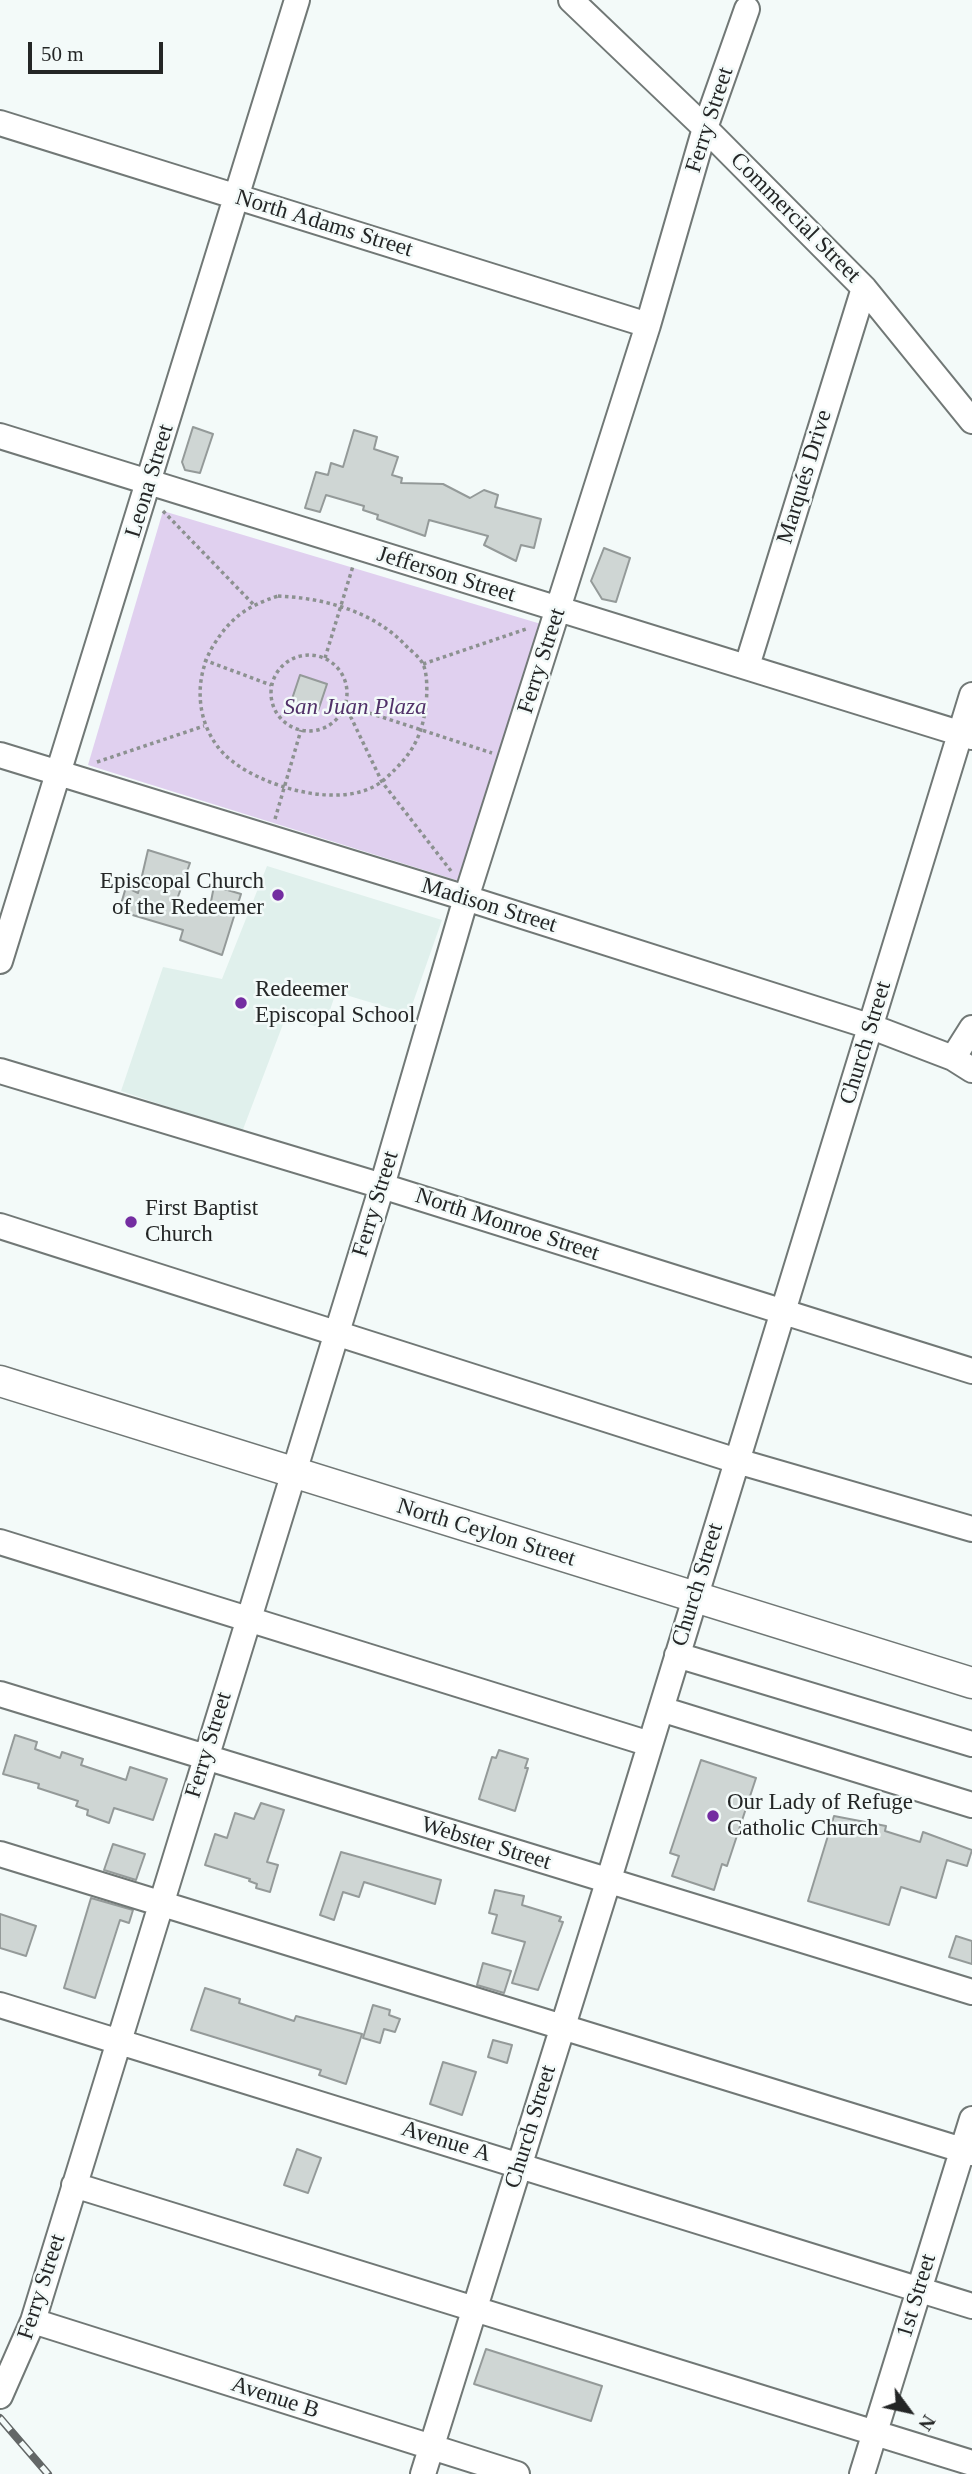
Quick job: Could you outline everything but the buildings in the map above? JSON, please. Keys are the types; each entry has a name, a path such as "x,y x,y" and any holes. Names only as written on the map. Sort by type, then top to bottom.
{"main road":[{"name":"North Ceylon Street","path":"0,1381 291,1474 972,1683"}],"street":[{"name":"Leona Street","path":"0,961 297,0"},
{"name":"Commercial Street","path":"571,0 705,128 864,288 919,354 947,395 972,421"},
{"name":"Ferry Street","path":"0,2396 33,2321 291,1474 383,1186 463,889 511,759 649,325 705,128 747,9"},
{"name":"North Adams Street","path":"0,123 649,325"},
{"name":"Marqués Drive","path":"747,666 864,288"},
{"name":"Jefferson Street","path":"0,436 966,734"},
{"name":"Church Street","path":"423,2474 872,1027 966,734 972,695"},
{"name":"Madison Street","path":"0,755 270,838 463,889 872,1027 963,1064"},
{"path":"963,1064 972,1028"},
{"name":"North Monroe Street","path":"0,1071 383,1186 783,1314 972,1371"},
{"path":"0,1226 737,1461 972,1529"},
{"path":"0,1542 650,1744"},
{"path":"677,1655 972,1744"},
{"name":"Webster Street","path":"0,1694 972,1992"},
{"path":"660,1709 972,1805"},
{"path":"0,1854 967,2152"},
{"name":"Avenue A","path":"0,2005 972,2306"},
{"name":"1st Street","path":"862,2474 919,2290 967,2152 972,2119"},
{"path":"74,2185 972,2463"},
{"name":"Avenue B","path":"33,2321 517,2474"}],"path":[{"path":"163,511 253,604"},
{"path":"325,658 359,548"},
{"path":"278,596 310,597 341,607 374,621 398,636 423,664 427,694 422,732 405,760 382,782 348,796 314,794 285,786 266,779 225,755 204,726 199,693 204,660 223,629 253,604 278,596"},
{"path":"423,664 531,628"},
{"path":"314,655 325,658 342,672 348,694 345,705 333,723 312,731 301,730 281,719 274,708 272,685 283,665 292,659 314,655"},
{"path":"204,660 272,685"},
{"path":"345,705 511,759"},
{"path":"345,705 382,782 463,889"},
{"path":"88,765 204,726"},
{"path":"270,838 301,730"}],"shaded area":[{"name":"Redeemer Episcopal School","path":"267,866 442,920 409,1014 336,992 324,1028 285,1019 242,1132 121,1091 163,967 222,979"}],"green space":[{"name":"San Juan Plaza","path":"163,511 541,624 459,881 88,765"}],"railway":[{"path":"0,2418 48,2474"}],"place":[{"name":"Episcopal Church of the Redeemer","path":"278,895"},
{"name":"Redeemer Episcopal School","path":"241,1003"},
{"name":"First Baptist Church","path":"131,1222"},
{"name":"Our Lady of Refuge Catholic Church","path":"713,1816"}]}
